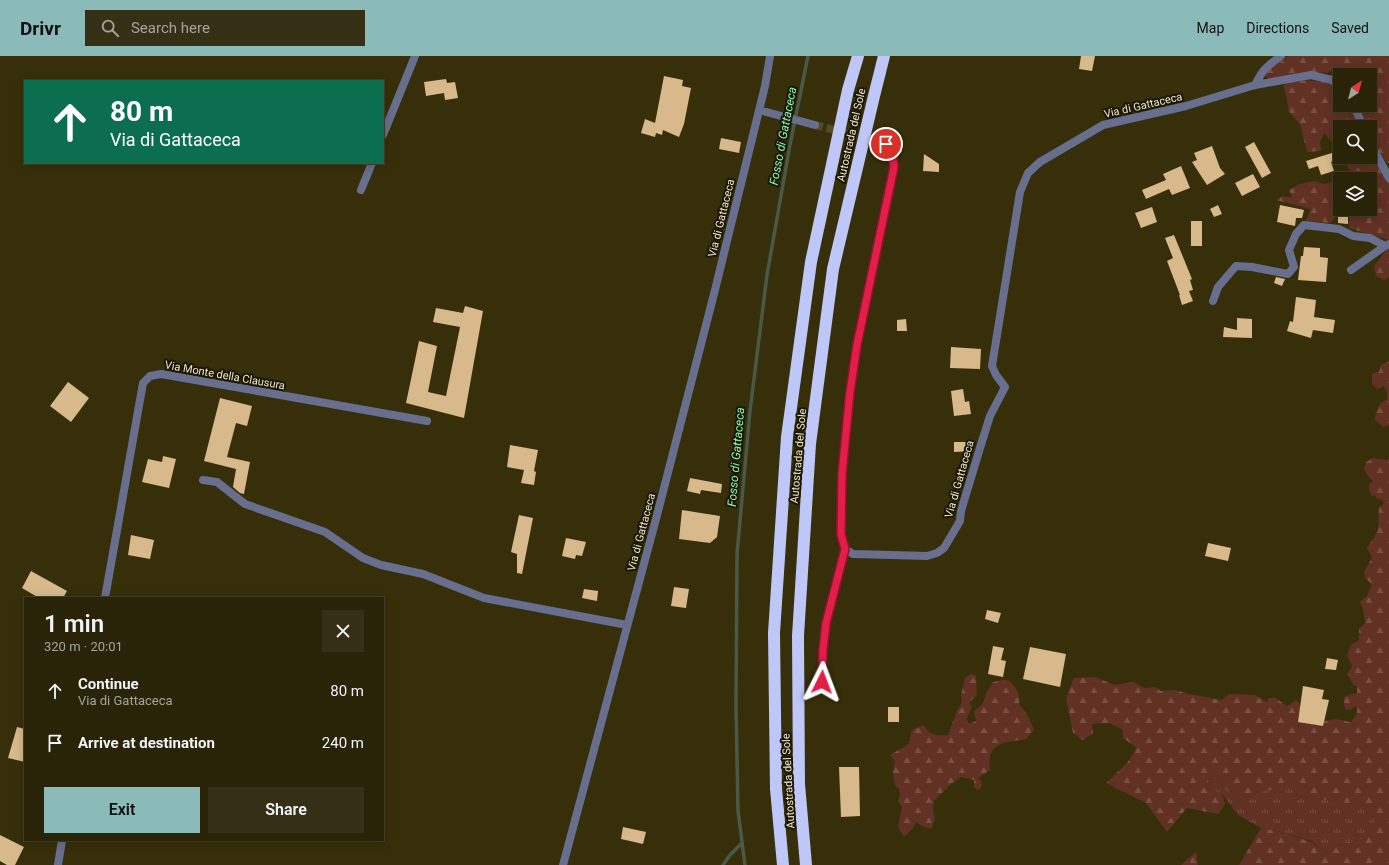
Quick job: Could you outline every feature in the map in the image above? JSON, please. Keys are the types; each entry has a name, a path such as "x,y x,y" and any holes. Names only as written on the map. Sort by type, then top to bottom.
{"highway":[{"name":"Autostrada del Sole","path":"783,865 776,789 774,633 787,437 810,262 848,90 858,56"},
{"name":"Autostrada del Sole","path":"806,865 799,784 798,636 810,444 833,269 884,56"}],"street":[{"path":"384,133 415,56"},
{"name":"Via di Gattaceca","path":"563,865 715,290 765,86 770,56"},
{"path":"1255,85 1266,67 1281,56"},
{"name":"Via di Gattaceca","path":"845,549 853,554 927,556 937,553 944,548 960,521 961,511 990,416 1004,387 992,366 1020,192 1028,173 1040,162 1103,125 1186,106 1255,85 1311,75 1333,81"},
{"path":"759,110 816,124"},
{"path":"822,682 826,623 845,549 841,534 842,474 850,392 857,345 894,167 892,151 886,144 881,142"},
{"path":"1377,156 1389,178"},
{"path":"361,190 372,164"},
{"path":"1213,301 1218,287 1236,266 1252,267 1288,274 1294,267 1289,250 1296,234 1304,225 1340,229 1353,236 1370,238 1387,245"},
{"path":"1350,270 1387,245"},
{"name":"Via Monte della Clausura","path":"105,597 143,382 150,376 161,374 427,421"},
{"path":"203,480 217,482 245,504 325,532 363,558 381,565 423,574 484,598 627,625"},
{"path":"58,865 62,841"}],"green space":[{"path":"1289,56 1389,56 1389,165 1383,158 1389,179 1389,240 1349,228 1350,216 1377,216 1377,172 1351,172 1346,164 1377,164 1377,120 1333,120 1333,143 1324,133 1320,142 1321,151 1307,152 1300,124 1289,112 1283,85 1297,81 1320,81 1327,83 1333,86 1333,112 1377,112 1377,68 1340,68 1338,66 1333,68 1328,73 1317,72 1269,80 1265,76 1268,70"},
{"path":"1314,181 1324,184 1333,182 1333,216 1336,216 1331,223 1306,221 1311,209 1276,200 1282,196 1292,198 1289,190 1300,184"},
{"path":"1389,246 1389,278 1384,280 1376,276 1374,266"},
{"path":"1389,361 1389,425 1383,427 1375,420 1378,408 1381,403 1387,399 1387,392 1384,386 1377,389 1372,384 1372,374 1379,372 1381,365"},
{"path":"1373,458 1387,460 1389,458 1389,865 1239,865 1261,828 1281,832 1312,842 1326,853 1343,843 1365,839 1374,832 1375,807 1298,796 1295,781 1277,789 1237,795 1229,793 1216,778 1206,780 1207,788 1222,794 1225,804 1218,814 1187,808 1167,832 1146,803 1106,783 1127,763 1137,748 1123,738 1122,729 1109,723 1092,724 1093,734 1082,740 1073,733 1066,698 1074,678 1095,677 1115,685 1133,682 1145,688 1155,687 1161,691 1175,690 1221,700 1229,694 1255,695 1267,702 1269,698 1276,698 1287,706 1297,700 1302,709 1324,721 1336,719 1351,722 1357,713 1357,707 1346,710 1344,706 1344,697 1357,693 1357,686 1353,685 1347,675 1352,666 1347,655 1351,645 1359,640 1359,629 1365,623 1363,609 1360,602 1367,596 1372,584 1366,579 1364,572 1372,558 1367,548 1378,530 1379,507 1384,504 1382,500 1377,499 1375,495 1372,496 1369,491 1369,484 1373,482 1364,470 1366,462"},
{"path":"971,674 976,676 977,695 969,703 972,707 967,718 969,724 976,721 974,711 982,705 993,682 1005,680 1009,681 1015,686 1019,704 1027,714 1034,730 1026,739 1004,743 994,749 991,753 990,770 978,778 982,782 981,788 977,790 974,787 974,780 961,777 951,784 934,801 933,808 935,819 931,829 916,822 913,828 904,837 898,827 902,807 898,801 900,795 899,788 896,787 894,778 893,768 895,762 890,755 909,744 912,730 923,725 934,734 948,735 962,702 961,695 965,678"},
{"path":"1216,778 1229,793 1277,789 1295,780 1298,796 1375,807 1375,832 1365,839 1343,843 1326,853 1312,841 1261,828 1238,815 1222,794 1207,788 1206,780"},
{"path":"1196,852 1198,865 1181,865"}],"building":[{"path":"1081,56 1095,56 1092,71 1079,69"},
{"path":"664,76 683,80 682,86 691,88 684,124 679,137 663,130 662,135 656,133 655,137 641,133 645,119 655,123"},
{"path":"446,79 447,83 455,82 458,98 445,100 444,93 426,96 424,82"},
{"path":"721,138 741,142 739,153 719,149"},
{"path":"1254,142 1271,173 1262,178 1245,147"},
{"path":"1212,146 1220,168 1225,174 1207,185 1192,162 1197,160 1194,153"},
{"path":"1333,153 1333,161 1331,162 1334,171 1321,175 1318,166 1309,169 1306,161"},
{"path":"924,154 939,164 939,172 923,171"},
{"path":"1181,166 1190,188 1172,195 1169,189 1146,199 1142,190 1166,180 1163,174"},
{"path":"1253,174 1260,187 1242,196 1235,183"},
{"path":"1218,205 1222,214 1214,217 1210,209"},
{"path":"1280,205 1304,210 1302,218 1296,218 1295,226 1277,222"},
{"path":"1152,207 1157,222 1141,228 1135,213"},
{"path":"1338,216 1348,216 1348,224 1338,223"},
{"path":"1191,221 1202,221 1202,246 1191,246"},
{"path":"1174,235 1192,279 1190,280 1193,290 1189,291 1193,301 1182,305 1180,295 1167,261 1173,258 1165,238"},
{"path":"1304,247 1320,248 1320,257 1328,258 1326,282 1298,280 1301,256 1303,256"},
{"path":"1276,277 1285,279 1282,286 1274,283"},
{"path":"1296,297 1316,300 1314,317 1335,320 1333,333 1313,330 1311,338 1287,331 1290,321 1293,322"},
{"path":"465,306 483,311 464,418 406,403 419,341 437,346 428,392 446,396 460,327 433,322 436,308 463,313"},
{"path":"1237,318 1252,319 1252,338 1223,337 1224,327 1237,330"},
{"path":"906,319 907,331 897,331 897,320"},
{"path":"951,347 981,349 980,369 950,368"},
{"path":"68,382 89,398 71,422 50,406"},
{"path":"963,389 965,402 969,401 971,414 954,416 951,391"},
{"path":"220,398 252,406 247,426 236,423 227,457 250,462 244,494 240,493 233,487 236,469 204,461"},
{"path":"954,442 974,442 973,451 954,452"},
{"path":"510,445 538,450 534,471 536,472 534,485 521,483 524,470 507,467"},
{"path":"163,456 176,459 169,488 142,482 148,459 162,462"},
{"path":"690,478 722,484 721,493 701,490 700,494 687,491"},
{"path":"682,510 720,516 717,537 710,543 679,539"},
{"path":"519,515 533,518 522,574 517,573 517,554 511,552"},
{"path":"131,535 154,540 150,559 128,555"},
{"path":"566,538 586,542 582,556 576,555 575,559 562,556"},
{"path":"1208,543 1231,548 1228,561 1205,556"},
{"path":"31,571 67,591 64,597 37,597 22,588"},
{"path":"674,587 689,589 686,608 671,606"},
{"path":"584,589 598,591 597,601 582,598"},
{"path":"987,610 1001,613 998,623 985,619"},
{"path":"993,646 1004,648 1001,660 1006,661 1003,677 988,674"},
{"path":"1030,647 1066,654 1060,687 1023,679"},
{"path":"1327,658 1338,660 1336,670 1325,669"},
{"path":"1303,686 1324,690 1322,699 1329,700 1323,726 1298,722"},
{"path":"888,707 899,707 899,722 888,722"},
{"path":"17,727 24,729 24,762 8,758"},
{"path":"839,767 859,767 860,816 841,817"},
{"path":"623,827 646,832 643,844 621,839"},
{"path":"0,835 24,847 15,865 7,865 0,861"}],"waterway":[{"name":"Fosso di Gattaceca","path":"745,865 738,811 736,706 737,554 750,411 767,275 790,145 808,56"},
{"path":"723,865 730,855 742,843"}],"tunnel":[{"path":"815,125 881,142"}],"route":[{"path":"822,682 826,623 845,549 841,534 842,474 850,392 857,345 894,167 892,151 886,144"}]}
